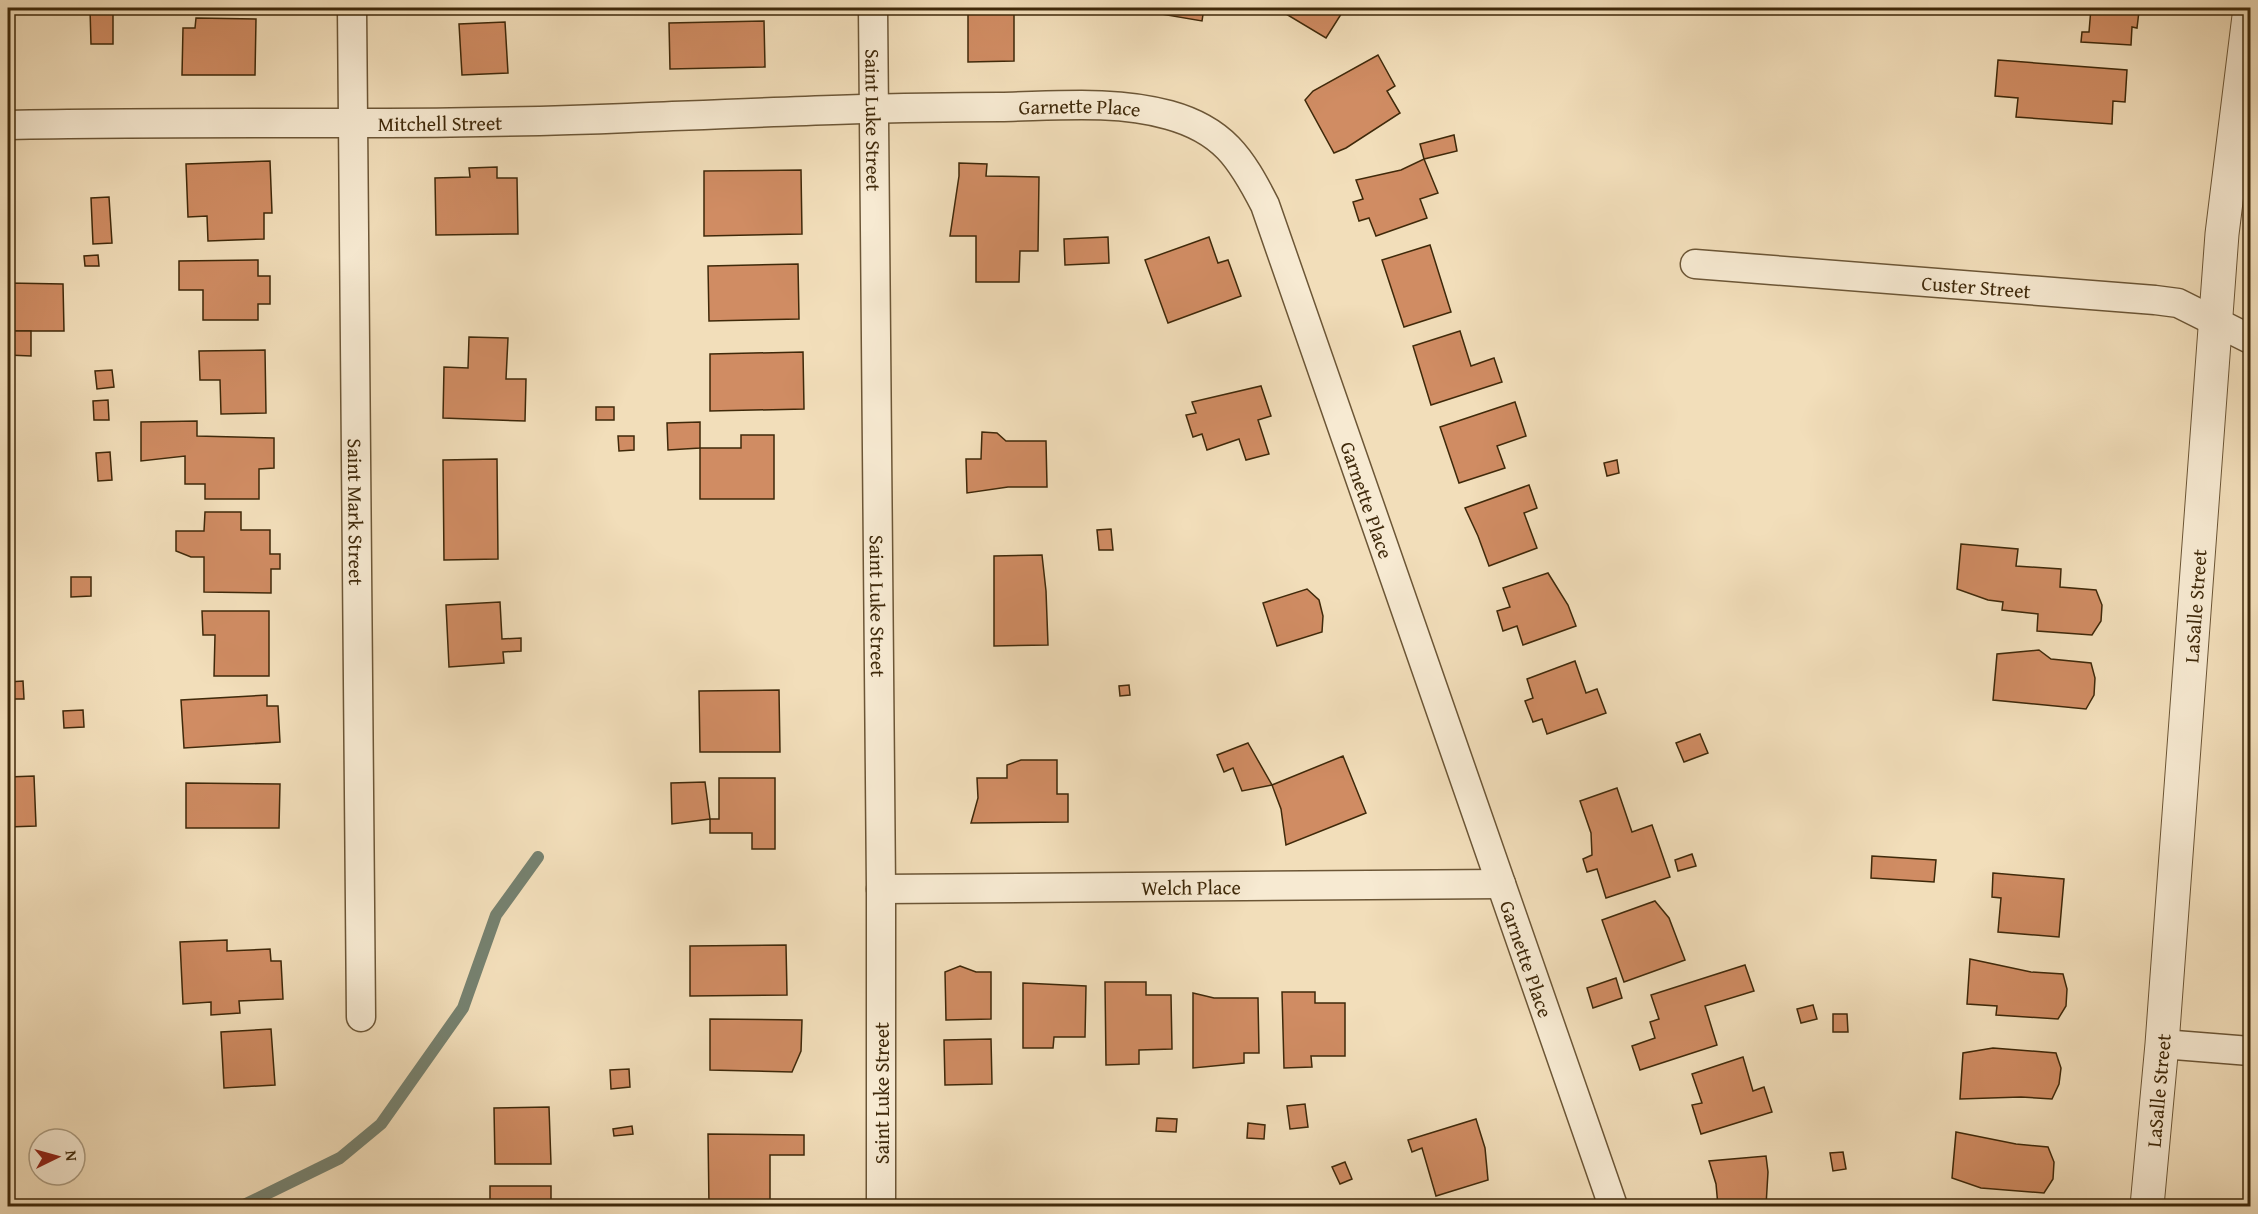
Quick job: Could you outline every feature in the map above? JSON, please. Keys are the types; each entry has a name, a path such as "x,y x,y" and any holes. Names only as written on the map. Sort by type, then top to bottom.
{"street":[{"name":"Saint Mark Street","path":"352,8 361,1017"},
{"name":"Saint Luke Street","path":"873,8 878,429 881,1206"},
{"name":"LaSalle Street","path":"2147,1206 2162,1044 2222,234 2250,8"},
{"name":"Garnette Place","path":"873,107 1123,106 1168,114 1192,123 1215,135 1245,166 1269,215 1612,1206"},
{"name":"Mitchell Street","path":"8,125 557,121 873,107"},
{"name":"Custer Street","path":"1695,264 2178,303 2250,339"},
{"name":"Welch Place","path":"881,889 1501,884"},
{"path":"2162,1044 2250,1051"}],"building":[{"path":"113,8 113,44 91,44 90,9"},
{"path":"1150,8 1204,8 1202,21 1149,12"},
{"path":"1276,8 1345,8 1326,38"},
{"path":"2091,8 2134,8 2139,11 2137,28 2132,27 2131,45 2081,42 2082,32 2089,32"},
{"path":"1014,10 1014,61 968,62 968,11"},
{"path":"196,18 256,19 255,75 182,75 183,28 195,28"},
{"path":"764,21 765,67 670,69 669,23"},
{"path":"505,22 508,73 462,75 459,24"},
{"path":"1378,55 1395,86 1387,91 1400,113 1346,148 1334,153 1305,100 1313,91"},
{"path":"1998,60 2127,70 2125,102 2113,101 2112,124 2016,117 2018,98 1995,96"},
{"path":"1454,135 1457,151 1424,159 1420,144"},
{"path":"1424,159 1438,193 1420,199 1427,218 1376,236 1369,218 1359,221 1353,202 1363,199 1356,180 1401,170"},
{"path":"270,161 272,213 264,213 264,239 208,241 207,216 188,217 186,164"},
{"path":"959,163 987,164 986,176 1039,177 1038,251 1020,251 1019,282 976,282 976,236 950,236"},
{"path":"497,167 497,178 517,178 518,234 436,235 435,178 470,177 469,168"},
{"path":"801,170 802,234 704,236 704,171"},
{"path":"109,197 112,243 93,244 91,198"},
{"path":"1108,237 1109,263 1065,265 1064,239"},
{"path":"1209,237 1218,263 1228,260 1241,296 1168,323 1145,260"},
{"path":"1430,245 1451,312 1404,327 1382,260"},
{"path":"98,255 99,266 85,266 84,256"},
{"path":"258,260 258,276 270,276 270,304 258,304 258,320 203,320 203,290 179,290 179,261"},
{"path":"798,264 799,319 709,321 708,266"},
{"path":"8,283 63,284 64,331 8,331"},
{"path":"8,331 31,331 31,356 8,355"},
{"path":"1460,331 1471,366 1494,358 1502,382 1431,405 1413,346"},
{"path":"469,337 508,338 506,379 526,379 525,421 443,418 444,367 468,368"},
{"path":"265,350 266,413 221,414 220,380 200,380 199,351"},
{"path":"803,352 804,409 710,411 710,354"},
{"path":"112,370 114,387 97,389 95,371"},
{"path":"1261,386 1271,416 1258,420 1269,454 1246,460 1239,439 1207,450 1202,434 1193,437 1186,415 1196,413 1192,402"},
{"path":"108,400 109,420 94,420 93,401"},
{"path":"1515,402 1526,436 1497,446 1505,468 1459,483 1440,427"},
{"path":"596,407 614,407 614,420 596,420"},
{"path":"197,421 197,436 274,438 274,468 259,469 259,499 205,499 205,484 185,484 185,456 141,461 141,422"},
{"path":"700,422 700,448 668,450 667,423"},
{"path":"982,432 997,433 1006,441 1046,441 1047,487 1008,487 967,493 966,459 981,459"},
{"path":"741,435 774,435 774,499 700,499 700,448 741,448"},
{"path":"618,436 634,436 634,450 619,451"},
{"path":"110,452 112,480 98,481 96,453"},
{"path":"497,459 498,559 444,560 443,460"},
{"path":"1617,460 1619,473 1607,476 1604,463"},
{"path":"1529,485 1537,508 1524,513 1537,548 1489,566 1465,508"},
{"path":"205,512 241,512 241,530 270,530 270,554 280,554 280,569 271,569 271,593 204,592 204,557 191,557 176,551 176,531 204,531"},
{"path":"1111,529 1113,550 1099,550 1097,530"},
{"path":"1961,544 2018,549 2016,566 2061,569 2060,587 2096,590 2102,605 2101,621 2092,635 2037,631 2038,614 2002,610 2003,602 1988,600 1957,589"},
{"path":"1042,555 1048,645 994,646 994,556"},
{"path":"1548,573 1568,605 1576,626 1523,645 1517,626 1503,631 1497,611 1510,607 1503,588"},
{"path":"71,577 91,577 91,596 71,597"},
{"path":"1307,589 1319,600 1323,616 1322,632 1277,646 1263,603"},
{"path":"500,602 502,639 521,638 521,651 503,652 504,663 449,667 446,605"},
{"path":"202,611 269,611 269,676 214,676 215,635 203,635"},
{"path":"2039,650 2051,659 2091,663 2095,678 2094,695 2086,709 1993,700 1997,654"},
{"path":"1575,661 1586,693 1597,689 1606,713 1547,734 1542,719 1533,722 1525,701 1533,698 1527,679"},
{"path":"23,681 24,699 9,699 10,718 8,718 8,682"},
{"path":"1129,685 1130,695 1120,696 1119,686"},
{"path":"779,690 780,752 700,752 699,691"},
{"path":"267,695 267,706 278,706 280,742 184,748 181,700"},
{"path":"83,710 84,727 64,728 63,711"},
{"path":"1700,734 1708,753 1684,762 1676,743"},
{"path":"1248,743 1272,785 1242,791 1233,768 1224,772 1217,755"},
{"path":"1343,756 1366,813 1286,845 1281,809 1272,785"},
{"path":"1021,760 1057,760 1057,794 1068,794 1068,822 971,823 978,798 977,778 1007,778 1007,765"},
{"path":"34,776 36,826 8,827 8,777"},
{"path":"719,778 775,778 775,849 752,849 752,833 710,833 710,819 719,819"},
{"path":"705,782 710,819 672,824 671,783"},
{"path":"186,783 280,784 279,828 186,828"},
{"path":"1617,788 1632,832 1652,825 1670,877 1606,898 1597,869 1587,872 1583,859 1592,855 1591,833 1580,801"},
{"path":"1692,854 1696,866 1678,871 1675,860"},
{"path":"1872,856 1936,860 1934,882 1871,878"},
{"path":"1993,873 2064,879 2059,937 1998,932 2001,898 1992,897"},
{"path":"1655,901 1669,918 1685,960 1624,982 1602,920"},
{"path":"227,940 227,951 270,949 271,961 281,961 283,999 239,1001 240,1013 211,1015 211,1002 183,1004 180,942"},
{"path":"786,945 787,995 690,996 690,946"},
{"path":"1970,959 2031,972 2063,974 2067,989 2066,1006 2058,1019 1996,1015 1997,1006 1967,1004"},
{"path":"1745,965 1754,991 1705,1006 1717,1045 1640,1070 1632,1046 1655,1038 1650,1022 1659,1019 1651,995"},
{"path":"960,966 976,972 991,972 991,1019 946,1020 945,972"},
{"path":"1616,978 1622,998 1593,1008 1587,988"},
{"path":"1105,982 1146,982 1146,995 1171,995 1172,1049 1139,1050 1139,1064 1106,1065"},
{"path":"1023,983 1086,986 1085,1037 1054,1037 1053,1048 1023,1048"},
{"path":"1282,992 1315,992 1315,1003 1345,1003 1345,1056 1311,1056 1312,1067 1284,1068"},
{"path":"1193,993 1214,998 1258,998 1259,1053 1244,1053 1244,1063 1193,1068"},
{"path":"1813,1005 1817,1019 1801,1023 1797,1009"},
{"path":"1833,1014 1847,1014 1848,1032 1833,1032"},
{"path":"710,1019 802,1020 801,1051 792,1072 710,1070"},
{"path":"271,1029 275,1085 224,1088 221,1032"},
{"path":"991,1039 992,1084 945,1085 944,1040"},
{"path":"1993,1048 2056,1053 2061,1068 2059,1084 2052,1099 2021,1097 1960,1099 1963,1053"},
{"path":"1743,1057 1753,1091 1764,1087 1772,1112 1701,1134 1692,1105 1702,1103 1692,1074"},
{"path":"629,1069 630,1087 611,1089 610,1070"},
{"path":"1305,1104 1308,1127 1290,1129 1287,1106"},
{"path":"549,1107 551,1164 495,1164 494,1108"},
{"path":"1157,1118 1177,1119 1176,1132 1156,1131"},
{"path":"1476,1119 1485,1148 1488,1180 1436,1196 1422,1148 1412,1152 1408,1140"},
{"path":"1248,1123 1265,1125 1264,1139 1247,1138"},
{"path":"632,1126 633,1134 614,1136 613,1129"},
{"path":"1956,1132 2016,1144 2048,1147 2054,1162 2053,1179 2044,1193 1981,1188 1952,1178"},
{"path":"708,1134 804,1135 804,1155 770,1155 770,1206 709,1206"},
{"path":"1843,1152 1846,1169 1833,1171 1830,1153"},
{"path":"1766,1156 1768,1172 1766,1206 1718,1206 1716,1184 1709,1161"},
{"path":"1345,1162 1352,1179 1340,1184 1332,1167"},
{"path":"490,1186 551,1186 551,1206 490,1206"}],"waterway":[{"path":"242,1206 340,1158 381,1124 463,1008 496,915 538,857"}]}
